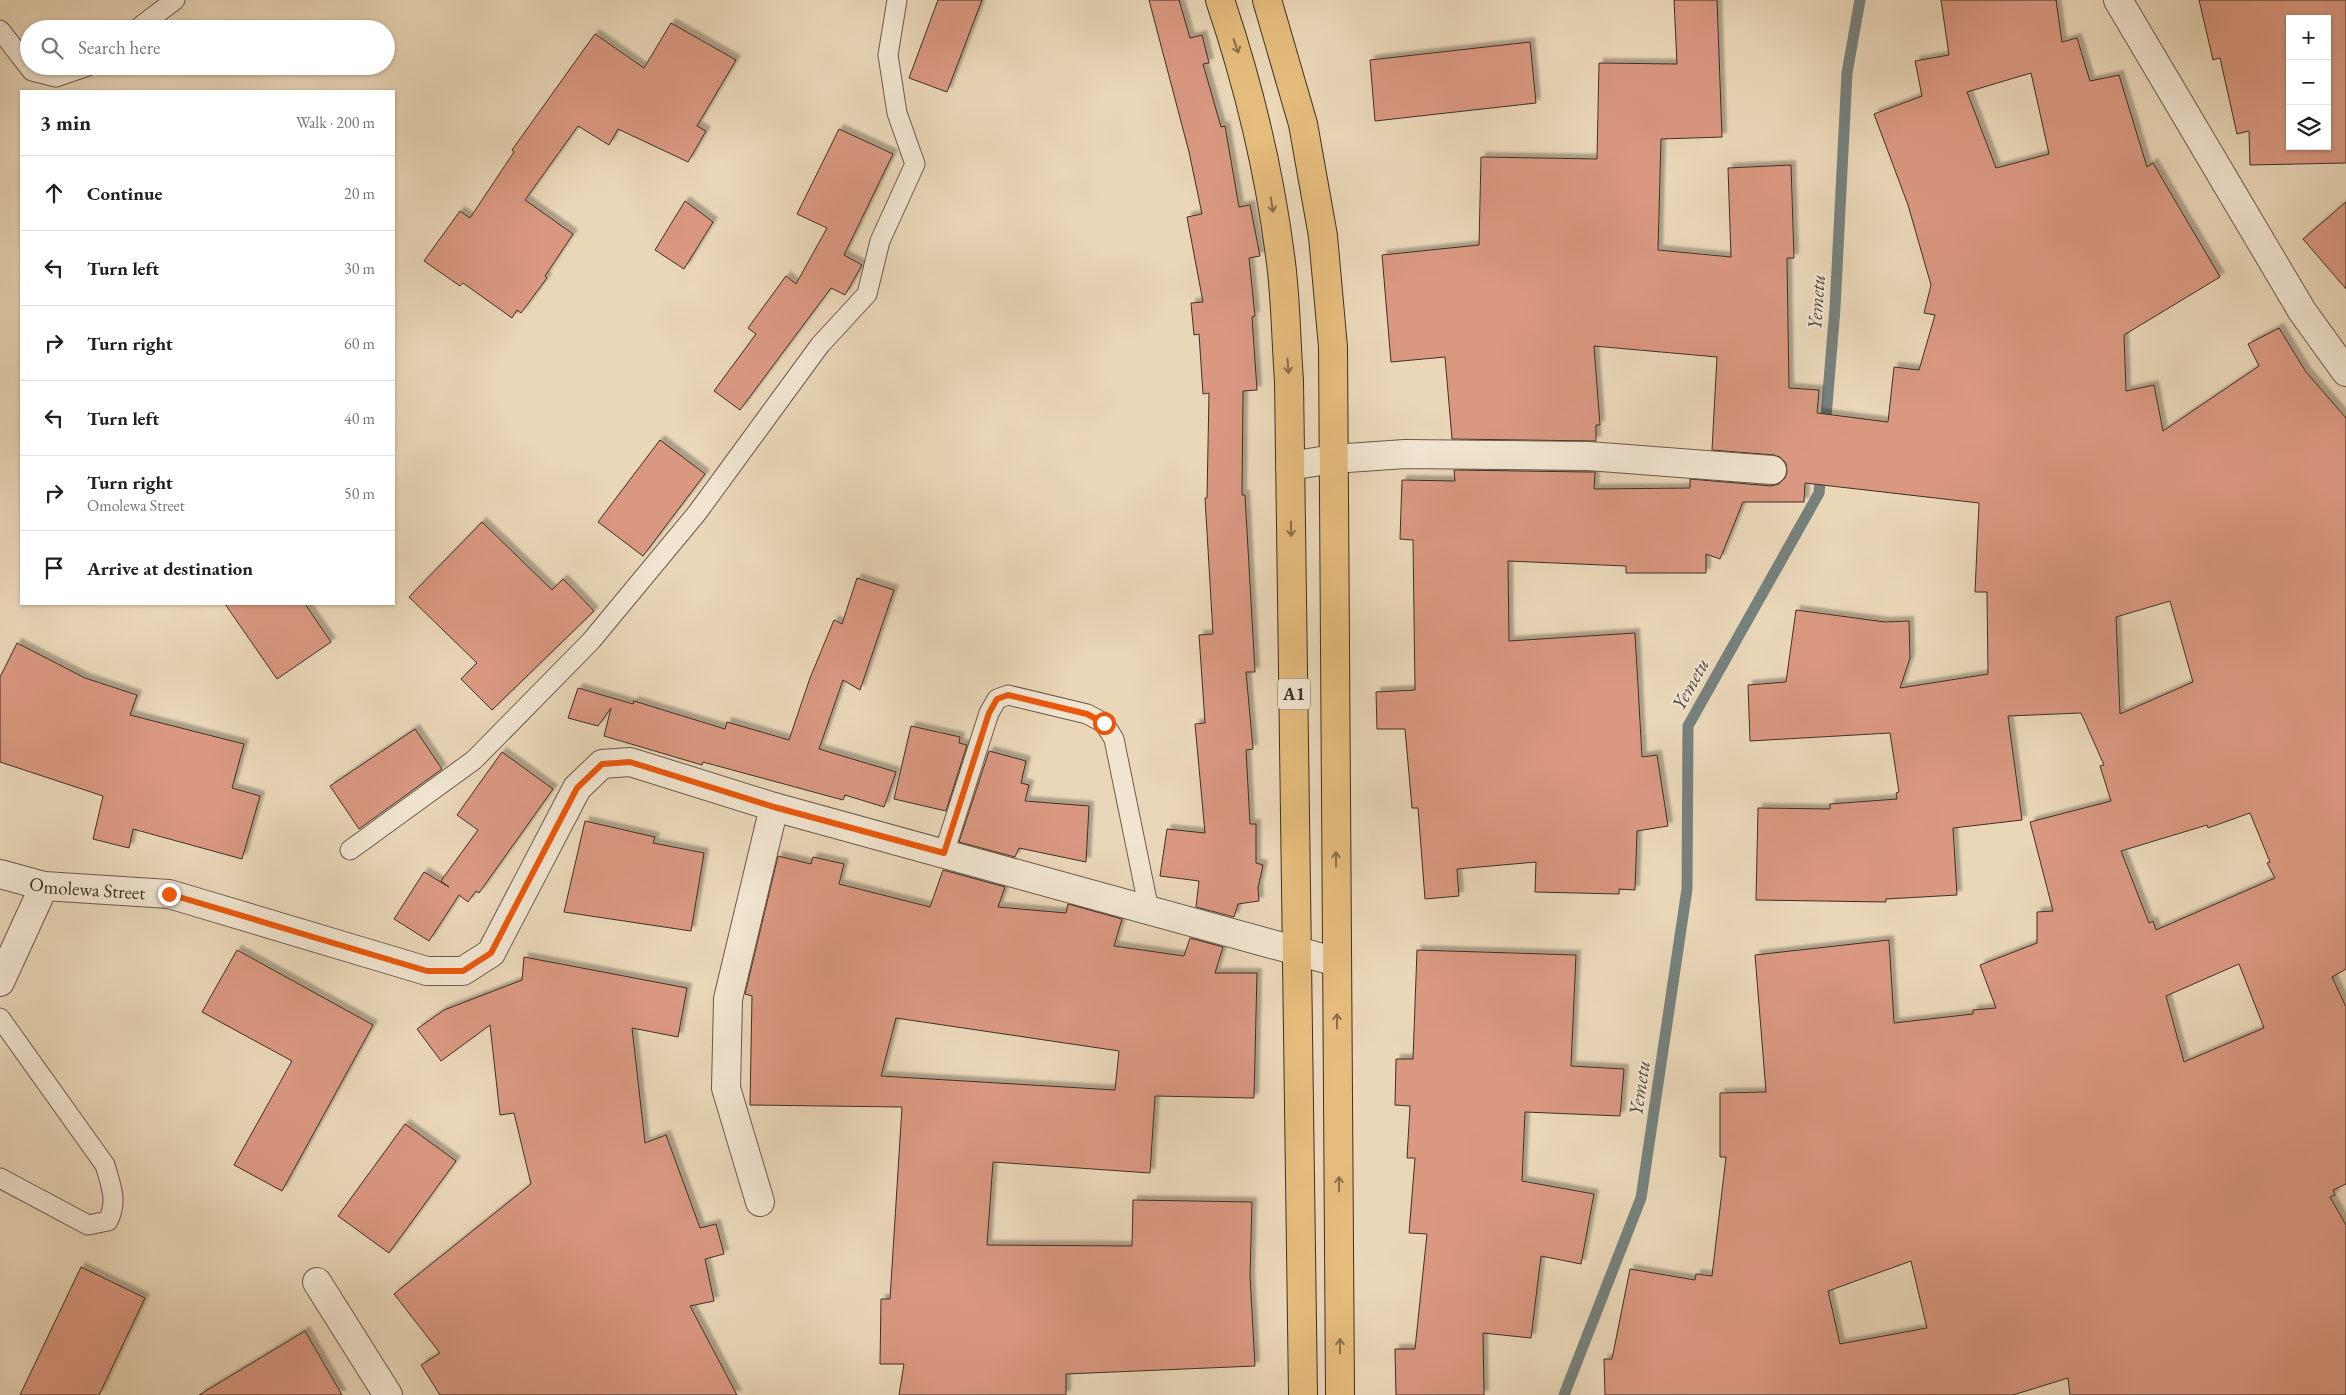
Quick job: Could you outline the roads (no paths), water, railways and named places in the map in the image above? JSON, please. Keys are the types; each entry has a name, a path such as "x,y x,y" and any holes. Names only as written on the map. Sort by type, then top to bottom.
{"highway":[{"name":"A1","path":"1220,0 1242,65 1261,146 1281,264 1289,381 1303,1395"},
{"name":"A1","path":"1267,0 1303,124 1323,236 1332,347 1340,1395"}],"street":[{"path":"2118,0 2302,311 2346,372"},
{"path":"1290,466 1333,459 1406,454 1588,456 1772,470"},
{"name":"Omolewa Street","path":"0,874 44,886 169,894 427,971 463,971 491,953 577,788 602,764 630,762 774,807"},
{"path":"760,1202 726,1088 728,999 774,807 1337,962"},
{"path":"0,982 44,886"},
{"path":"317,1282 388,1395"}],"lane":[{"path":"149,20 175,0"},
{"path":"350,850 474,760 591,642 697,513 820,345 867,294 880,241 915,164 897,113 888,55 897,0"},
{"path":"0,30 20,55"},
{"path":"47,75 56,78 64,75"},
{"path":"944,853 989,713 997,699 1008,695 1087,714 1104,723 1114,739 1149,910"},
{"path":"0,1018 105,1164 112,1189 114,1208 108,1221 88,1225 0,1178"}],"waterway":[{"name":"Yemetu","path":"1825,429 1835,308 1847,73 1860,0"},
{"name":"Yemetu","path":"1564,1395 1641,1198 1687,889 1688,726 1819,493 1821,470"}]}
